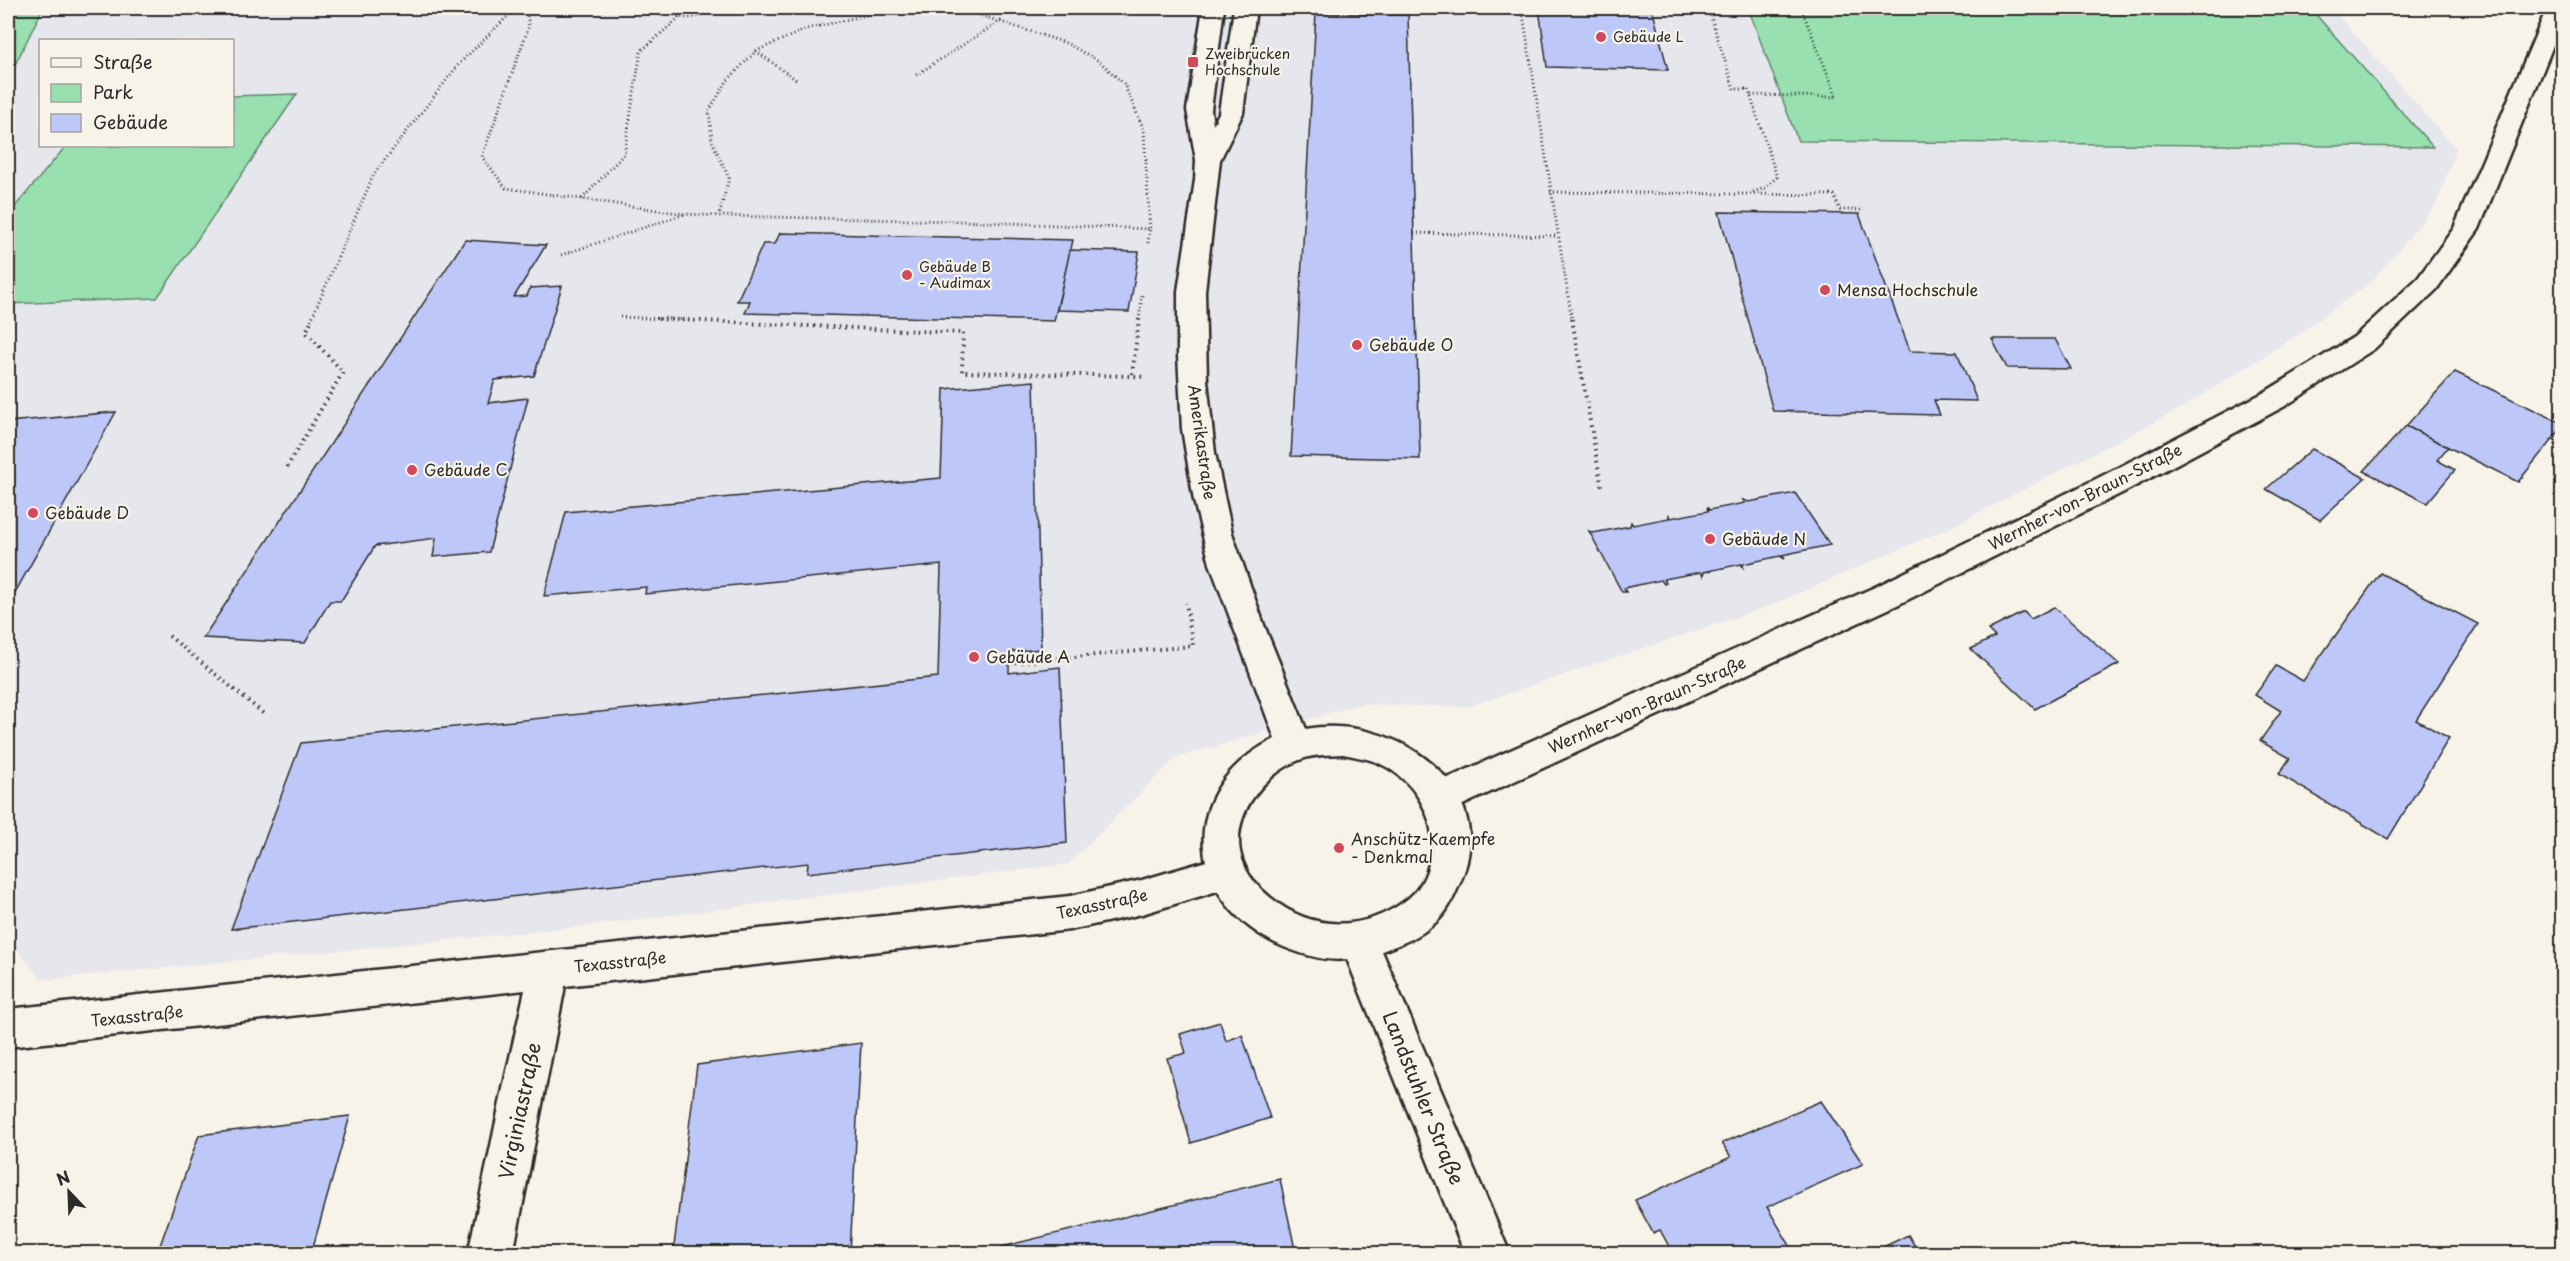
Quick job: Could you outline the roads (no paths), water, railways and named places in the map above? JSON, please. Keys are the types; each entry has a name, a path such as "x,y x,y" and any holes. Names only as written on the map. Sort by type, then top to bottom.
{"street":[{"name":"Amerikastraße","path":"1213,8 1198,110 1208,160 1191,304 1193,385 1210,503 1237,595 1295,746"},
{"name":"Amerikastraße","path":"1208,160 1231,113 1245,8"},
{"name":"Wernher-von-Braun-Straße","path":"1440,798 1886,596 2111,485 2275,399 2364,343 2427,284 2466,229 2558,8"},
{"path":"1342,741 1389,752 1418,772 1440,798 1451,827 1451,856 1441,886 1421,911 1392,930 1359,941 1317,940 1278,927 1246,903 1227,872 1221,846 1224,820 1232,796 1249,775 1270,758 1295,746 1342,741"},
{"name":"Texasstraße","path":"8,1028 1070,913 1142,897 1227,872"},
{"name":"Landstuhler Straße","path":"1359,941 1488,1254"},
{"name":"Virginiastraße","path":"490,1254 549,969"}],"place":[{"name":"Gebäude L","path":"1601,37"},
{"name":"Zweibrücken Hochschule","path":"1193,62"},
{"name":"Gebäude B - Audimax","path":"907,275"},
{"name":"Mensa Hochschule","path":"1825,290"},
{"name":"Gebäude O","path":"1357,345"},
{"name":"Gebäude C","path":"412,470"},
{"name":"Gebäude D","path":"33,513"},
{"name":"Gebäude N","path":"1710,539"},
{"name":"Gebäude A","path":"974,657"},
{"name":"Anschütz-Kaempfe - Denkmal","path":"1339,848"}]}
